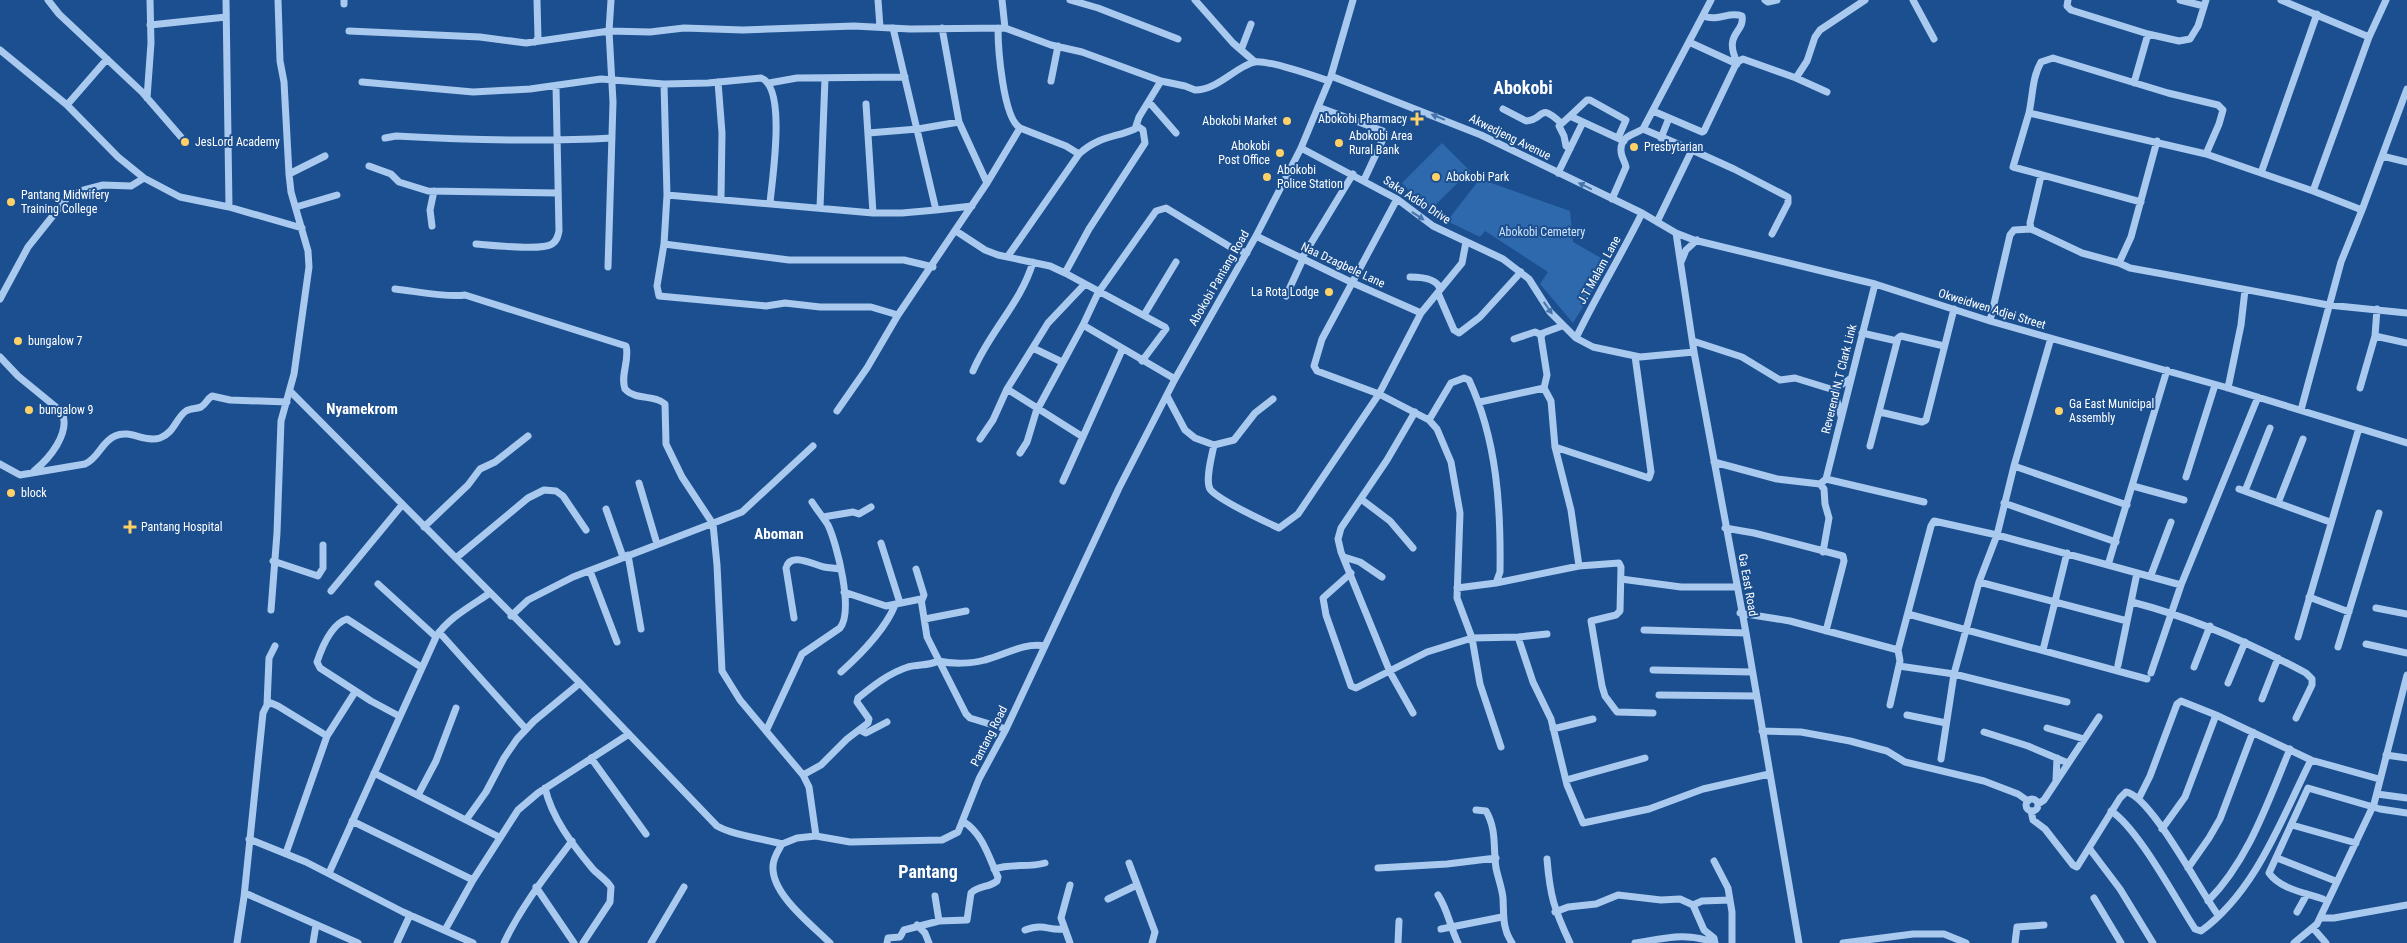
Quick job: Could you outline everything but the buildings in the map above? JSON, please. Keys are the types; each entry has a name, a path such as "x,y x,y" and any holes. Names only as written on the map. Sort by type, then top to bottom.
{"street":[{"path":"48,0 59,14 147,98 181,136"},
{"path":"147,98 150,0"},
{"path":"226,0 230,207"},
{"path":"271,610 277,533 281,420 290,391 309,267 289,174 284,82 280,61 278,0"},
{"path":"535,42 538,38 538,0"},
{"path":"608,267 612,138 609,31 611,0"},
{"path":"878,0 880,26"},
{"path":"1002,0 1002,28 998,54 1013,122 1020,128 1066,146 1079,154"},
{"path":"1070,0 1099,4 1178,39"},
{"path":"350,30 480,37 526,44 609,31 650,32 684,28 743,30 880,26 893,28 1002,28 1082,52 1161,81 1199,90 1255,62 1241,50 1195,0"},
{"name":"Abokobi Pantang Road","path":"1119,488 1175,379 1247,253 1301,148 1330,78 1353,0"},
{"path":"1621,140 1643,129 1711,0"},
{"path":"1765,0 1768,2 1777,0"},
{"path":"1796,78 1807,61 1815,37 1820,30 1865,0"},
{"path":"1914,0 1934,39"},
{"path":"2068,0 2066,3 2071,10 2148,34 2179,41 2190,39 2198,26 2205,3 2180,0"},
{"path":"2281,0 2369,37"},
{"path":"2313,191 2369,37 2386,0"},
{"path":"1702,16 1715,20 1733,14 1742,16 1743,20 1732,40 1733,54 1737,63"},
{"path":"2262,173 2317,14"},
{"path":"150,25 226,17"},
{"path":"1241,50 1251,24"},
{"path":"893,28 936,210"},
{"path":"942,28 959,122 987,184"},
{"path":"2134,83 2148,34"},
{"path":"1689,42 1737,63"},
{"path":"1052,81 1058,46"},
{"path":"0,50 67,104 118,157 144,178 180,198 230,207 302,228"},
{"path":"2141,202 2041,176 2013,166 2029,113 2033,81 2038,67 2046,59 2053,58 2134,83 2210,102 2221,107 2219,124 2206,154"},
{"path":"67,104 107,59"},
{"path":"1652,111 1702,132 1704,131 1737,63 1743,59 1796,78 1827,92"},
{"name":"Akwedjeng Avenue","path":"1255,62 1282,66 1330,78 1468,129 1642,213 1675,232"},
{"path":"769,83 797,78 905,77"},
{"path":"362,82 473,92 510,91 601,79 664,84 762,78 769,83 774,93 776,134 770,203"},
{"path":"820,208 825,78"},
{"path":"1008,256 1079,154 1087,147 1108,136 1132,130 1137,126 1139,117 1161,81"},
{"path":"718,82 722,133 722,198"},
{"path":"664,84 667,195 664,244 657,286 657,293 662,298 766,306 785,303 820,307 871,307 898,315"},
{"path":"476,244 550,246 556,241 558,236 558,193 556,86"},
{"path":"2300,410 2341,262 2407,89"},
{"path":"1570,148 1564,143 1564,136 1560,128 1561,124 1587,100 1624,118 1625,124 1620,150 1626,167 1612,199"},
{"path":"1149,102 1176,133"},
{"path":"866,104 873,212"},
{"path":"1318,107 1383,131 1384,137 1364,180"},
{"path":"1503,109 1526,121 1531,121 1543,112 1548,112 1561,124"},
{"path":"2029,113 2157,141 2206,154 2362,210"},
{"path":"1570,116 1621,140"},
{"path":"1661,138 1669,118"},
{"path":"868,133 918,129 959,122"},
{"path":"1558,173 1583,122"},
{"path":"1065,273 1089,229 1145,143 1144,130 1137,126"},
{"path":"836,411 867,368 898,315 933,267 987,184 1020,128"},
{"path":"1643,129 1734,168 1788,197 1788,203 1772,234"},
{"path":"385,138 396,136 471,140 557,141 612,138"},
{"path":"2118,263 2131,237 2157,141"},
{"name":"Saka Addo Drive","path":"1301,148 1397,199 1428,222 1502,259 1521,272 1562,326 1576,338 1593,347 1635,356 1694,352"},
{"path":"1658,222 1692,150"},
{"path":"289,174 325,156"},
{"path":"2382,156 2407,162"},
{"path":"369,166 391,174 399,182 434,191 558,193"},
{"path":"1286,296 1302,258 1353,174"},
{"path":"2031,229 2030,223 2041,176"},
{"path":"0,299 28,248 67,198 84,190 103,185 131,186 144,178"},
{"path":"432,226 430,210 434,191"},
{"path":"296,207 337,195"},
{"path":"667,195 722,198 873,212 902,213 972,206"},
{"path":"1397,199 1322,339 1314,366 1317,371 1379,394 1415,412 1429,420 1437,429 1451,462 1460,513 1458,602 1472,638 1480,684 1501,747"},
{"path":"1020,453 1027,442 1034,415 1083,325 1098,293 1156,211 1160,208 1166,208 1232,248 1247,253"},
{"name":"J.T Malam Lane","path":"1576,338 1597,294 1621,257 1642,213"},
{"path":"1990,321 2010,235 2014,230 2031,229 2082,253 2130,268 2328,305 2407,313"},
{"path":"956,231 985,250 998,255 1050,266 1098,293 1144,315 1166,329 1152,345 1142,361"},
{"name":"Okweidwen Adjei Street","path":"1675,232 1697,240 1875,284 1990,321 2228,388 2407,443"},
{"name":"Ga East Road","path":"1675,232 1694,352 1737,587 1740,613 1746,633 1799,943"},
{"name":"Naa Dzagbele Lane","path":"1256,236 1353,283 1422,312"},
{"path":"1681,262 1686,250 1697,240"},
{"path":"1214,446 1210,461 1210,489 1251,516 1279,528 1298,514 1379,394 1422,312 1462,263 1466,242"},
{"path":"664,244 789,260 904,260 933,267"},
{"path":"973,371 985,346 1029,278 1033,262"},
{"path":"1144,315 1176,262"},
{"path":"1410,277 1427,278 1438,284 1454,330 1458,333 1480,317 1521,272"},
{"name":"Reverend N.T Clark Link","path":"1826,478 1875,284"},
{"path":"980,439 993,420 1006,389 1057,311 1084,285"},
{"path":"395,289 430,292 450,297 465,295 626,346 627,352 623,381 625,389 639,397 657,400 665,404 666,444 682,477 713,524 722,671 740,700 767,729 803,775 809,787 816,836"},
{"path":"2228,388 2241,325 2245,290"},
{"path":"1880,412 1924,422 1954,309"},
{"path":"2360,388 2375,336 2377,309"},
{"path":"1083,325 1122,350 1175,379"},
{"path":"1514,338 1532,333 1542,335 1562,326"},
{"path":"1862,333 1897,341"},
{"path":"1542,335 1547,375 1544,388 1551,401 1555,447 1571,510 1580,566"},
{"path":"1870,446 1897,341 1901,336 1944,346"},
{"path":"2375,336 2407,343"},
{"path":"1941,759 1954,674 1979,582 1997,535 2014,466 2051,338"},
{"path":"1693,341 1742,357 1780,380 1795,378 1834,390"},
{"path":"1033,348 1062,362"},
{"path":"1063,481 1122,350"},
{"path":"1555,447 1649,478 1651,472 1635,356"},
{"path":"0,357 62,412 64,418 62,431 49,458 34,471"},
{"path":"2108,565 2128,505 2166,370"},
{"path":"1429,420 1451,383 1464,378 1469,380 1480,402 1492,450 1498,495 1500,572 1496,583"},
{"path":"1834,390 1851,378"},
{"path":"2186,477 2215,385"},
{"path":"1480,402 1544,388"},
{"path":"1006,389 1083,437"},
{"path":"1834,390 1841,418"},
{"path":"290,391 511,616 580,683 717,826 735,834 752,836 782,844 773,866 777,886 792,905 830,943"},
{"path":"0,464 20,475 94,461 106,442 122,434 135,435 147,439 160,438 169,432 187,411 200,407 212,396 230,400 287,402"},
{"path":"1167,396 1186,430 1195,438 1214,446 1234,440 1255,413 1272,399"},
{"path":"1908,614 2149,676 2181,585 2258,397"},
{"path":"1413,713 1390,672 1338,539 1339,533 1415,412"},
{"path":"2270,428 2242,490 2330,522"},
{"path":"2298,637 2330,522 2359,428"},
{"path":"424,527 468,485 480,469 495,462 528,436"},
{"path":"2278,503 2303,440"},
{"path":"511,616 528,600 550,588 626,556 742,512 750,506 760,493 813,446"},
{"path":"1714,462 1777,479 1820,484 1824,489 1825,504 1829,518 1823,552"},
{"path":"2014,466 2128,505"},
{"path":"1820,484 1826,478 1924,502"},
{"path":"639,484 657,544"},
{"path":"2133,486 2184,500"},
{"name":"Pantang Road","path":"782,844 797,838 816,836 850,842 942,840 958,832 964,822 980,780 1006,730 1119,488"},
{"path":"456,558 528,498 544,490 556,491 563,496 586,530"},
{"path":"1361,499 1390,521 1413,548"},
{"path":"767,729 802,654 840,628 844,623 844,592 831,532 812,502"},
{"path":"2004,503 2116,542"},
{"path":"331,591 402,505"},
{"path":"823,517 853,512 859,514 871,506"},
{"path":"606,509 626,556 641,628"},
{"path":"2338,647 2379,513"},
{"path":"1890,705 1899,666 1898,650 1933,522 1938,521 1997,535 2151,575 2181,585"},
{"path":"2151,575 2171,522"},
{"path":"1726,528 1761,534 1843,556 1826,631"},
{"path":"841,672 865,649 889,619 897,604 881,543"},
{"path":"274,561 318,576 323,568 323,545"},
{"path":"2042,650 2066,553"},
{"path":"1344,557 1360,562 1382,577"},
{"path":"794,618 786,568 788,563 793,560 806,561 823,567 840,569"},
{"path":"1457,588 1496,583 1580,566 1619,564 1618,614 1591,621 1602,686 1608,703 1617,712 1652,713"},
{"path":"916,569 924,595 922,600 926,634 966,714 970,718 1006,730"},
{"path":"590,571 617,642"},
{"path":"2118,665 2137,572"},
{"path":"1351,573 1323,598 1326,615 1351,686 1359,688 1427,652 1472,638 1547,634"},
{"path":"1620,579 1681,587 1737,587"},
{"path":"1979,582 2127,621"},
{"path":"378,584 437,635 526,729"},
{"path":"844,592 886,606 917,598 922,600"},
{"path":"329,873 437,635 467,608 490,593"},
{"path":"2309,598 2349,612"},
{"path":"2132,602 2173,612 2210,626 2306,673 2312,678 2312,685 2296,718"},
{"path":"2376,608 2407,614"},
{"path":"925,619 966,612"},
{"path":"1740,613 1790,621 1898,650"},
{"path":"399,716 355,692 318,665 320,655 340,621 347,619 421,667"},
{"path":"2194,667 2210,626"},
{"path":"1644,630 1746,633"},
{"path":"1518,637 1533,682 1546,706 1554,729 1566,780 1580,819 1588,824 1649,808 1703,789 1769,774"},
{"path":"2228,683 2245,642"},
{"path":"2366,644 2407,652"},
{"path":"803,775 812,772 847,739 870,721 857,702 858,698 876,684 902,670 928,666 938,660 946,662 978,662 1031,645 1045,646"},
{"path":"237,943 245,893 263,713 267,706 270,658 276,646"},
{"path":"2262,700 2278,658"},
{"path":"1899,666 1954,674 2067,702"},
{"path":"1653,670 1752,672"},
{"path":"2294,943 2313,928 2320,918 2374,807 2379,779 2407,675"},
{"path":"466,820 486,792 504,758 526,729 580,683"},
{"path":"286,853 327,736 355,692"},
{"path":"1659,695 1756,696"},
{"path":"2139,798 2150,776 2177,704 2183,702 2216,714 2311,760 2379,779"},
{"path":"267,706 271,703 278,706 327,736"},
{"path":"418,795 436,761 456,708"},
{"path":"2162,829 2185,797 2216,714"},
{"path":"1907,715 1946,723"},
{"path":"2031,811 2035,810 2038,804 2044,800 2099,717"},
{"path":"1554,729 1593,719"},
{"path":"860,730 866,733 887,722"},
{"path":"2047,728 2084,739"},
{"path":"1762,731 1801,732 1850,740 1887,751 1905,762 1984,781 2018,794 2028,800 2034,799 2038,804"},
{"path":"1984,732 2068,763"},
{"path":"2188,868 2220,819 2253,732"},
{"path":"445,930 472,880 518,810 545,788 629,734"},
{"path":"2208,901 2225,881 2248,845 2290,749"},
{"path":"2386,754 2407,758"},
{"path":"591,758 646,834"},
{"path":"1566,780 1645,758"},
{"path":"2055,782 2057,758"},
{"path":"2111,811 2120,817 2146,852 2197,931 2216,920 2218,915 2255,874 2311,760"},
{"path":"374,773 499,837"},
{"path":"545,788 551,809 594,870 608,881 612,894 610,902 583,943"},
{"path":"2323,899 2274,880 2269,873 2308,788 2374,807 2407,813"},
{"path":"2028,800 2026,807 2031,811 2033,820 2045,829 2073,865 2077,867 2111,811 2126,792 2133,793 2139,798 2162,829 2218,915"},
{"path":"2377,794 2407,798"},
{"path":"1476,810 1484,810 1488,814 1495,837 1496,858 1503,898 1502,917 1505,930 1512,943"},
{"path":"352,821 472,880"},
{"path":"887,943 888,938 900,937 904,930 917,925 939,921 967,920 971,893 980,887 996,883 998,877 982,842 975,831 964,822"},
{"path":"2278,826 2356,843"},
{"path":"249,839 286,853 410,915 473,943"},
{"path":"504,943 536,887 572,840"},
{"path":"2089,848 2120,889 2153,943"},
{"path":"1378,868 1447,864 1496,858"},
{"path":"2277,858 2333,880"},
{"path":"1547,859 1550,895 1555,912 1570,943"},
{"path":"2081,862 2098,859"},
{"path":"1714,861 1728,888 1732,943"},
{"path":"1129,863 1155,932 1152,943"},
{"path":"994,869 1005,865 1037,866 1045,864"},
{"path":"1070,885 1062,918 1070,943"},
{"path":"1108,899 1137,885"},
{"path":"536,887 574,943"},
{"path":"651,943 684,887"},
{"path":"245,893 358,943"},
{"path":"2297,912 2307,894"},
{"path":"1438,895 1448,912 1450,928 1458,943"},
{"path":"1555,912 1568,907 1596,904 1618,895 1662,900 1680,899 1693,904 1702,901 1730,900"},
{"path":"935,896 939,921"},
{"path":"2094,898 2120,943"},
{"path":"1693,904 1701,924 1714,938 1714,943"},
{"path":"2320,918 2363,914 2407,906"},
{"path":"397,943 410,915"},
{"path":"1441,929 1502,917"},
{"path":"1398,943 1399,921"},
{"path":"313,943 316,925"},
{"path":"917,925 925,933 929,943"},
{"path":"2015,943 2016,927 2044,925"},
{"path":"1025,930 1041,926 1054,930 1064,929"},
{"path":"2313,928 2326,943"},
{"path":"1843,943 1913,934 1944,934 1966,943"},
{"path":"1634,943 1654,942 1685,936 1704,938 1714,943"}],"green space":[{"name":"Abokobi Park","path":"1442,143 1470,171 1429,211 1402,183"},
{"name":"Abokobi Cemetery","path":"1480,179 1570,211 1573,242 1610,263 1573,323 1540,284 1548,272 1485,231 1480,237 1447,221"}],"place":[{"name":"Abokobi Pharmacy","path":"1417,119"},
{"name":"Abokobi Market","path":"1287,121"},
{"name":"JesLord Academy","path":"185,142"},
{"name":"Abokobi Area Rural Bank","path":"1339,143"},
{"name":"Presbytarian","path":"1634,147"},
{"name":"Abokobi Post Office","path":"1280,153"},
{"name":"Abokobi Police Station","path":"1267,177"},
{"name":"Abokobi Park","path":"1436,177"},
{"name":"Pantang Midwifery Training College","path":"11,202"},
{"name":"La Rota Lodge","path":"1329,292"},
{"name":"bungalow 7","path":"18,341"},
{"name":"bungalow 9","path":"29,410"},
{"name":"Ga East Municipal Assembly","path":"2059,411"},
{"name":"block","path":"11,493"},
{"name":"Pantang Hospital","path":"130,527"}],"district":[{"name":"Abokobi","path":"1523,88"},
{"name":"Nyamekrom","path":"362,409"},
{"name":"Aboman","path":"779,534"},
{"name":"Pantang","path":"928,872"}]}
